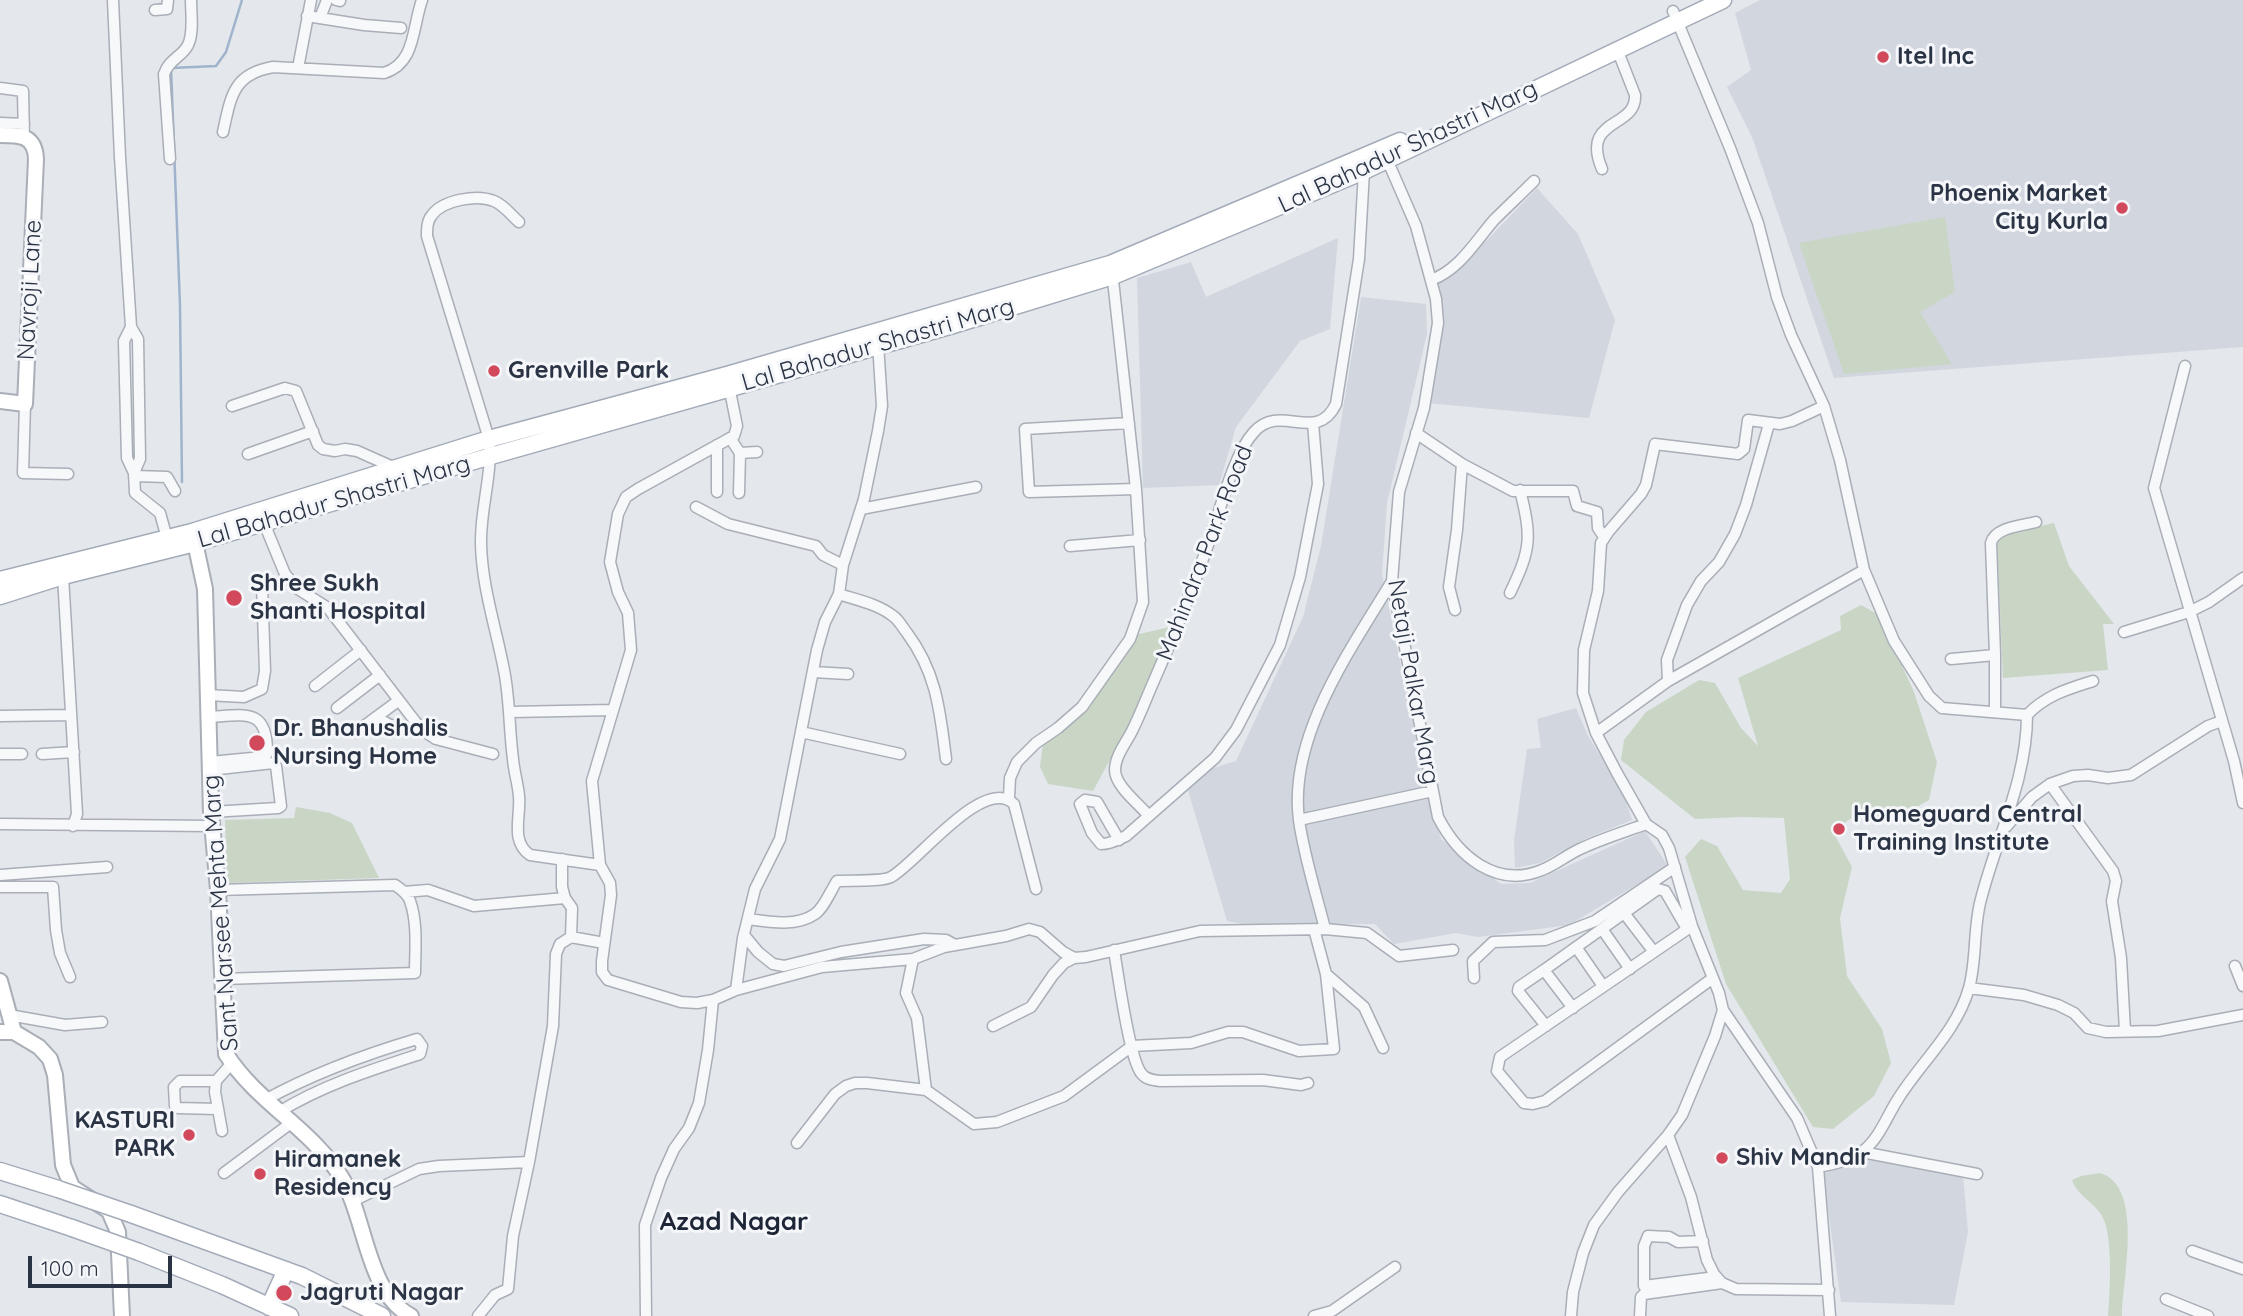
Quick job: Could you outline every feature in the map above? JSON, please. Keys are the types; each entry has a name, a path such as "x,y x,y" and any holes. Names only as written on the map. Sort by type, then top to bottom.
{"main road":[{"name":"Lal Bahadur Shastri Marg","path":"194,537 393,467 489,439 544,432 878,339 1111,270 1385,155 1617,49 1676,16 1696,0"},
{"name":"Lal Bahadur Shastri Marg","path":"1246,214 1364,171 1385,155 1676,16 1723,0"},
{"name":"Lal Bahadur Shastri Marg","path":"0,580 264,523 491,456 544,432"},
{"name":"Lal Bahadur Shastri Marg","path":"0,596 169,543"},
{"path":"0,1171 131,1213 286,1270 382,1316"},
{"path":"0,1204 181,1267 290,1316"},
{"path":"270,1307 286,1270"}],"street":[{"path":"113,0 131,327 138,339 140,459 134,474"},
{"path":"155,10 167,9 168,0"},
{"path":"170,159 164,74 167,64 188,46 191,37 191,0"},
{"path":"298,68 312,0"},
{"path":"320,18 327,0"},
{"path":"223,132 231,97 243,77 259,69 274,66 384,74 398,69 407,59 422,0"},
{"path":"307,16 401,28"},
{"path":"1676,16 1758,223 1777,297 1791,335 1824,406 1840,460 1864,570 1894,641 1929,696 1942,708 2026,715"},
{"path":"1602,169 1595,153 1605,128 1633,110 1636,103 1617,49"},
{"path":"6,103 3,89 23,91 24,131"},
{"path":"0,123 24,131"},
{"path":"0,135 17,135 24,131"},
{"name":"Navroji Lane","path":"24,131 36,148 36,159 23,473 68,474"},
{"name":"Netaji Palkar Marg","path":"1385,155 1416,226 1436,299 1438,323 1424,408 1399,492 1392,581 1438,817 1457,847 1487,869 1507,877 1542,870 1579,849 1646,824"},
{"path":"1119,839 1097,803 1085,800 1080,804 1088,826 1101,844 1111,844 1119,839 1149,816 1214,758 1236,730 1280,645 1300,577 1318,484 1313,423 1331,415 1336,404 1359,259 1364,171"},
{"path":"1431,280 1446,274 1459,263 1502,212 1534,181"},
{"path":"519,222 503,206 491,200 472,199 440,206 428,222 427,236 489,439 491,456 481,542 483,578 505,671 519,798 517,836 522,849 530,855 600,865"},
{"path":"1036,889 1014,804 1009,798 1010,778 1017,762 1036,743 1058,728 1082,706 1130,639 1143,602 1136,489 1111,270"},
{"path":"131,327 124,341 127,458 134,474 135,493 160,513 169,543"},
{"path":"736,990 744,935 755,889 780,839 825,622 839,594 843,565 861,509 881,406 878,339"},
{"path":"2185,366 2154,488 2243,803"},
{"path":"728,381 737,426 730,438 626,497 618,513 610,562 618,592 628,613 631,650 592,781 600,865 610,883 602,972 608,980 681,1002 713,1000 736,990 822,967 913,959 956,945 1035,929 1074,958"},
{"path":"232,406 291,388 298,394 318,445 323,449 357,451 393,467"},
{"path":"0,401 25,404"},
{"path":"1824,406 1792,421 1769,424 1748,421 1744,449 1738,454 1655,444 1646,485 1601,543 1598,591 1584,650 1583,692 1596,733 1646,824 1662,835 1675,867 1690,927 1713,978 1723,1010 1797,1118 1818,1167 1830,1316"},
{"path":"126,409 139,410"},
{"name":"Mahindra Park Road","path":"1149,816 1120,784 1115,774 1115,762 1131,733 1184,612 1242,448 1263,423 1274,419 1313,423"},
{"path":"1129,423 1025,429 1029,492 1136,489"},
{"path":"1668,681 1667,660 1686,605 1701,581 1719,562 1735,534 1769,424"},
{"path":"248,454 313,431"},
{"path":"1416,433 1462,464 1513,491 1573,491 1577,506 1597,512 1598,528 1604,537"},
{"path":"730,438 740,453 739,493"},
{"path":"717,445 718,492"},
{"path":"127,449 139,449"},
{"path":"740,453 757,452"},
{"path":"1455,610 1450,587 1462,464"},
{"path":"134,474 167,478 175,491"},
{"path":"861,509 976,487"},
{"path":"1510,593 1525,560 1529,526 1520,490"},
{"path":"696,507 728,524 816,546 823,555 843,565"},
{"path":"1994,711 1991,542 1993,536 1999,532 2036,522"},
{"path":"264,523 285,574 298,589 328,608 421,729 436,739 493,754"},
{"name":"Sant Narsee Mehta Marg","path":"194,537 205,589 212,819 226,1054 265,1100 325,1155 342,1178 353,1201 385,1294 411,1316"},
{"path":"1070,546 1140,540"},
{"path":"1596,733 1668,681 1864,570"},
{"path":"64,576 77,814 73,826"},
{"path":"2124,632 2189,612 2209,602 2243,578"},
{"path":"797,1143 835,1094 846,1086 867,1083 926,1090 974,1124 997,1122 1064,1096 1132,1046 1191,1043 1228,1032 1243,1032 1299,1051 1334,1049 1320,929 1299,820 1298,789 1304,757 1319,711 1342,665 1392,581"},
{"path":"208,695 244,697 262,689 265,671 262,585"},
{"path":"839,594 874,605 894,617 922,653 939,705 946,760"},
{"path":"315,686 361,650"},
{"path":"1951,659 1995,655"},
{"path":"813,672 848,674"},
{"path":"337,708 380,674"},
{"path":"1818,1167 1845,1161 1874,1142 1898,1098 1959,1014 1969,988 1980,901 2003,832 2027,743 2026,715 2039,702 2052,695 2093,681"},
{"path":"356,732 398,701"},
{"path":"510,712 613,710"},
{"path":"208,717 245,714 254,716 264,726 268,750 263,757 210,766"},
{"path":"0,716 71,715"},
{"path":"376,717 390,725 421,729"},
{"path":"2003,832 2032,797 2050,784 2073,776 2108,778 2131,775 2208,726 2222,721"},
{"path":"801,732 900,754"},
{"path":"42,754 74,752"},
{"path":"0,754 22,754"},
{"path":"0,824 145,826 212,819 281,806 276,766 273,763 210,766"},
{"path":"2050,784 2113,871 2116,881 2112,901 2121,958 2125,1031"},
{"path":"1299,820 1433,791"},
{"path":"748,919 787,922 817,913 837,881 889,879 963,813 1000,797 1009,798"},
{"path":"562,859 562,887 572,908 571,937"},
{"path":"0,875 107,867"},
{"path":"1474,978 1473,961 1493,942 1545,940 1595,922 1675,867"},
{"path":"218,890 395,885 410,900 415,933 415,973 222,979"},
{"path":"0,887 53,887 58,942 70,977"},
{"path":"1546,1026 1518,991 1519,987 1658,889 1662,889 1690,927"},
{"path":"404,892 428,890 474,906 565,898"},
{"path":"1624,913 1654,952"},
{"path":"1690,927 1500,1057 1497,1071 1524,1103 1545,1101 1713,978"},
{"path":"993,1026 1031,1007 1053,975 1064,963 1074,958 1200,931 1320,929 1367,933 1399,956 1454,950"},
{"path":"1602,929 1630,969"},
{"path":"744,935 758,952 773,964 784,966 841,952 924,939 946,940 956,945"},
{"path":"478,1316 495,1295 508,1289 513,1236 553,1026 556,954 560,944 571,937 604,943"},
{"path":"1576,947 1603,986"},
{"path":"1114,950 1132,1046 1141,1074 1150,1080 1263,1080 1301,1085 1308,1083"},
{"path":"913,959 906,993 917,1018 926,1090"},
{"path":"2235,966 2243,986"},
{"path":"1544,970 1573,1008"},
{"path":"1326,974 1364,1007 1383,1048"},
{"path":"0,981 9,1014 7,1032 39,1047 50,1059 55,1075 63,1164 72,1186 109,1211 118,1232 122,1316"},
{"path":"1969,988 2024,995 2058,1005 2074,1013 2093,1031 2158,1031 2243,1015"},
{"path":"646,1316 645,1225 661,1178 674,1149 689,1128 699,1103 713,1000"},
{"path":"1571,1316 1579,1266 1594,1225 1682,1115 1723,1010"},
{"path":"9,1014 65,1025 102,1022"},
{"path":"265,1100 297,1082 354,1058 416,1039 422,1046 420,1054 318,1091 279,1112"},
{"path":"222,1131 217,1109 216,1081 232,1063"},
{"path":"216,1081 180,1081 174,1087 175,1106 178,1108 217,1109"},
{"path":"224,1174 291,1123"},
{"path":"1668,1135 1691,1198 1707,1260 1719,1280 1736,1289 1829,1290"},
{"path":"1862,1152 1977,1174"},
{"path":"353,1201 419,1169 529,1162"},
{"path":"1703,1241 1678,1242 1670,1237 1648,1236 1644,1246 1644,1286 1719,1280"},
{"path":"2192,1251 2243,1269"},
{"path":"1314,1316 1332,1311 1395,1267"},
{"path":"1640,1316 1641,1297 1644,1294 1719,1280"},
{"path":"2166,1299 2208,1316"}],"shaded area":[{"path":"1760,0 2243,0 2243,347 1834,378 1752,137 1727,87 1751,70 1735,13"},
{"path":"1537,188 1578,234 1615,320 1589,418 1427,403 1440,349 1442,311 1436,283 1462,266"},
{"path":"1338,238 1330,329 1300,341 1236,427 1219,485 1143,488 1137,278 1191,262 1206,297"},
{"path":"1361,297 1426,304 1427,334 1387,503 1382,574 1422,767 1441,839 1501,884 1530,883 1645,831 1668,866 1569,925 1478,937 1456,933 1394,944 1375,924 1247,925 1227,921 1184,777 1236,761 1303,617 1321,546"},
{"path":"1576,708 1588,736 1623,792 1632,820 1585,839 1540,863 1515,868 1514,840 1527,749 1541,748 1537,719"},
{"path":"1868,1160 1963,1175 1968,1232 1954,1305 1841,1302 1823,1173"}],"green space":[{"path":"1945,217 1955,292 1920,312 1952,364 1844,374 1799,243"},
{"path":"2054,523 2069,566 2114,624 2103,624 2108,670 2003,678 1997,540 2014,532"},
{"path":"1861,605 1879,615 1914,692 1937,762 1929,800 1895,819 1859,814 1832,830 1852,867 1840,918 1847,976 1882,1029 1891,1063 1874,1096 1833,1129 1813,1127 1726,984 1685,857 1701,839 1717,846 1743,890 1781,893 1790,879 1784,818 1695,819 1621,760 1624,740 1646,712 1699,680 1715,683 1741,728 1758,746 1738,678 1841,630 1840,616"},
{"path":"1174,626 1138,708 1093,791 1048,784 1040,767 1043,743 1089,708 1133,643 1135,635"},
{"path":"296,807 330,813 352,823 379,878 227,883 225,820 294,818"},
{"path":"2100,1173 2114,1181 2122,1196 2127,1215 2127,1259 2122,1316 2108,1316 2110,1252 2103,1218 2078,1191 2072,1180"}],"waterway":[{"path":"182,482 180,306 171,68 216,66 226,52 242,0"}],"place":[{"name":"Itel Inc","path":"1883,57"},
{"name":"Phoenix Market City Kurla","path":"2122,208"},
{"name":"Grenville Park","path":"494,371"},
{"name":"Shree Sukh Shanti Hospital","path":"234,598"},
{"name":"Dr. Bhanushalis Nursing Home","path":"257,743"},
{"name":"Homeguard Central Training Institute","path":"1839,829"},
{"name":"KASTURI PARK","path":"189,1135"},
{"name":"Shiv Mandir","path":"1722,1158"},
{"name":"Hiramanek Residency","path":"260,1174"},
{"name":"Jagruti Nagar","path":"284,1293"}],"district":[{"name":"Azad Nagar","path":"734,1222"}]}
